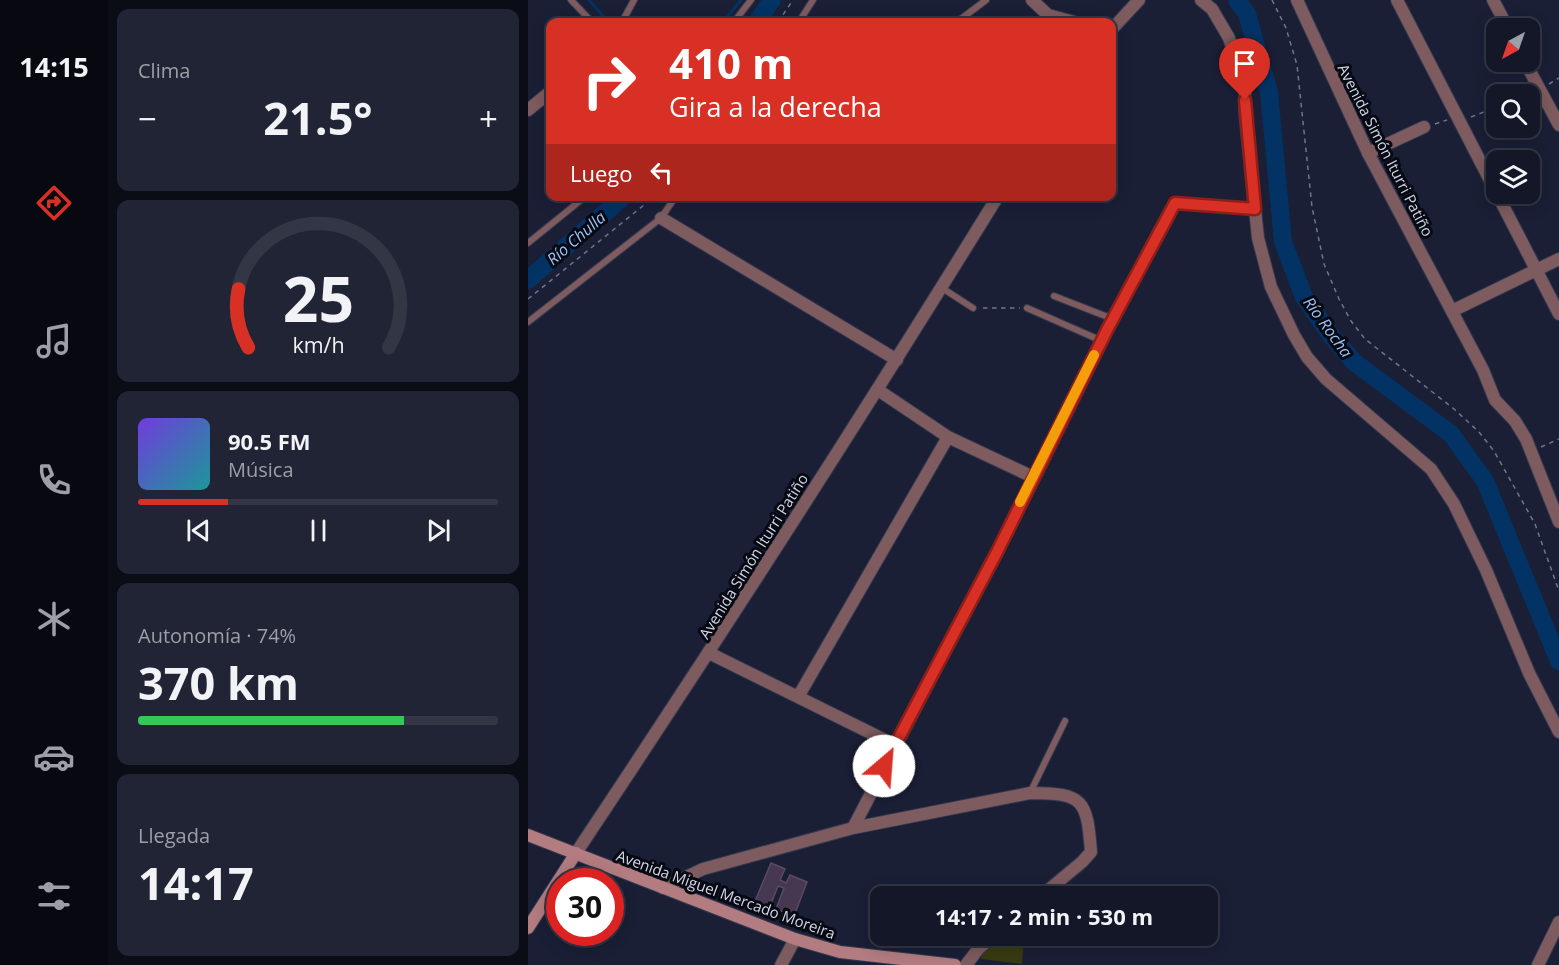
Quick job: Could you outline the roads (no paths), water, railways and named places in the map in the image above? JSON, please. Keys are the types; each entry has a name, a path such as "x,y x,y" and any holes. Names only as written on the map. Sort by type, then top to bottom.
{"main road":[{"name":"Avenida Miguel Mercado Moreira","path":"528,835 795,939 840,952 955,965"},
{"name":"Avenida Simón Iturri Patiño","path":"528,928 576,853"}],"street":[{"path":"1032,0 1048,15 1059,18"},
{"path":"1116,25 1139,0"},
{"path":"1201,0 1212,9 1229,38 1245,87 1245,113 1258,238 1271,287 1294,335 1307,357 1326,378 1431,469 1454,504 1486,570 1529,673 1559,732"},
{"name":"Avenida Simón Iturri Patiño","path":"1297,0 1368,153 1483,370 1495,400 1515,421 1526,439 1559,522"},
{"path":"1397,0 1559,314"},
{"path":"1493,0 1503,18"},
{"path":"1530,72 1559,125"},
{"path":"528,110 546,95"},
{"path":"1368,153 1424,128"},
{"name":"Avenida Simón Iturri Patiño","path":"576,853 709,653 878,390 995,201"},
{"path":"661,218 897,360"},
{"path":"1452,311 1559,259"},
{"path":"878,390 948,437 1033,477"},
{"path":"798,697 948,437"},
{"path":"853,828 971,601"},
{"path":"709,653 895,745"},
{"path":"663,888 703,869 853,828 1030,793 1059,793 1074,797 1083,806 1089,825 1091,852 1053,886"},
{"path":"1538,965 1559,922"},
{"path":"782,965 795,939"},
{"path":"966,965 982,946"}],"lane":[{"path":"571,0 588,18"},
{"path":"624,18 634,0"},
{"path":"737,18 751,0"},
{"path":"802,18 813,0"},
{"path":"962,18 986,0"},
{"path":"528,243 580,201"},
{"path":"528,322 661,218 673,201"},
{"path":"971,601 1113,319 1175,203 1255,209"},
{"path":"942,288 973,308"},
{"path":"1054,296 1113,319"},
{"path":"1026,308 1102,341"},
{"path":"1030,793 1065,721"}],"waterway":[{"path":"589,0 605,18"},
{"path":"726,18 741,0"},
{"name":"Río Chulla","path":"760,18 772,0"},
{"name":"Río Rocha","path":"1237,0 1247,14 1269,92 1283,242 1304,297 1329,333 1354,362 1451,434 1485,481 1559,661"},
{"name":"Río Chulla","path":"528,280 618,201"}]}
